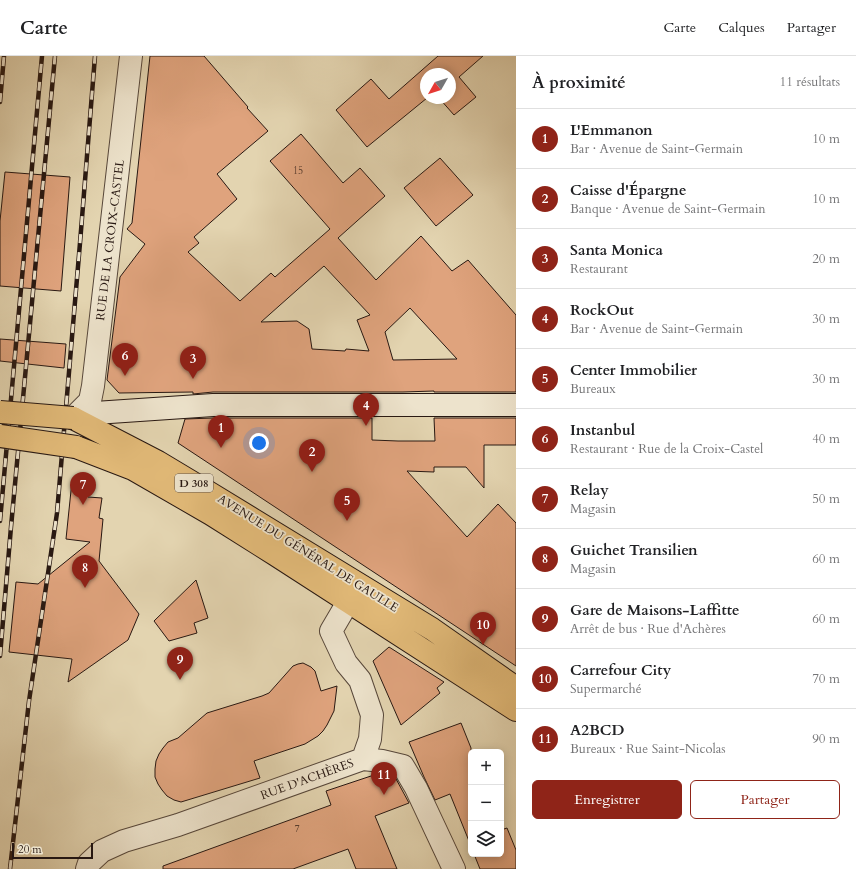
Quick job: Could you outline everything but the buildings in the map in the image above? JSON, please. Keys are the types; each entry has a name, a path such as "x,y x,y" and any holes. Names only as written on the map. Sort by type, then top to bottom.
{"main road":[{"name":"D 308","path":"0,412 73,418"},
{"name":"AVENUE DU GÉNÉRAL DE GAULLE","path":"73,418 158,462 203,488 421,622 516,688"},
{"name":"AVENUE DU GÉNÉRAL DE GAULLE","path":"0,436 76,447 133,469 223,522 516,710"}],"street":[{"name":"RUE DE LA CROIX-CASTEL","path":"73,418 90,401 93,386 131,56"},
{"path":"73,418 95,413 213,405 516,405"},
{"path":"348,602 362,597 406,624 421,622"},
{"name":"RUE D'ACHÈRES","path":"87,869 89,863 102,851 124,841 178,825 363,759 370,739 372,715 360,680 346,663 331,631 348,602"},
{"path":"363,759 382,760 403,766 416,788 454,869"}],"railway":[{"path":"0,102 4,56"},
{"path":"0,521 42,56"},
{"path":"0,656 55,56"},
{"path":"10,869 29,701 57,513 95,56"}],"place":[{"name":"Instanbul","path":"125,376"},
{"name":"Santa Monica","path":"193,379"},
{"name":"RockOut","path":"366,426"},
{"name":"L'Emmanon","path":"221,448"},
{"name":"Caisse d'Épargne","path":"312,472"},
{"name":"Relay","path":"83,505"},
{"name":"Center Immobilier","path":"347,521"},
{"name":"Guichet Transilien","path":"85,588"},
{"name":"Carrefour City","path":"483,645"},
{"name":"Gare de Maisons-Laffitte","path":"180,680"},
{"name":"A2BCD","path":"384,795"}]}
